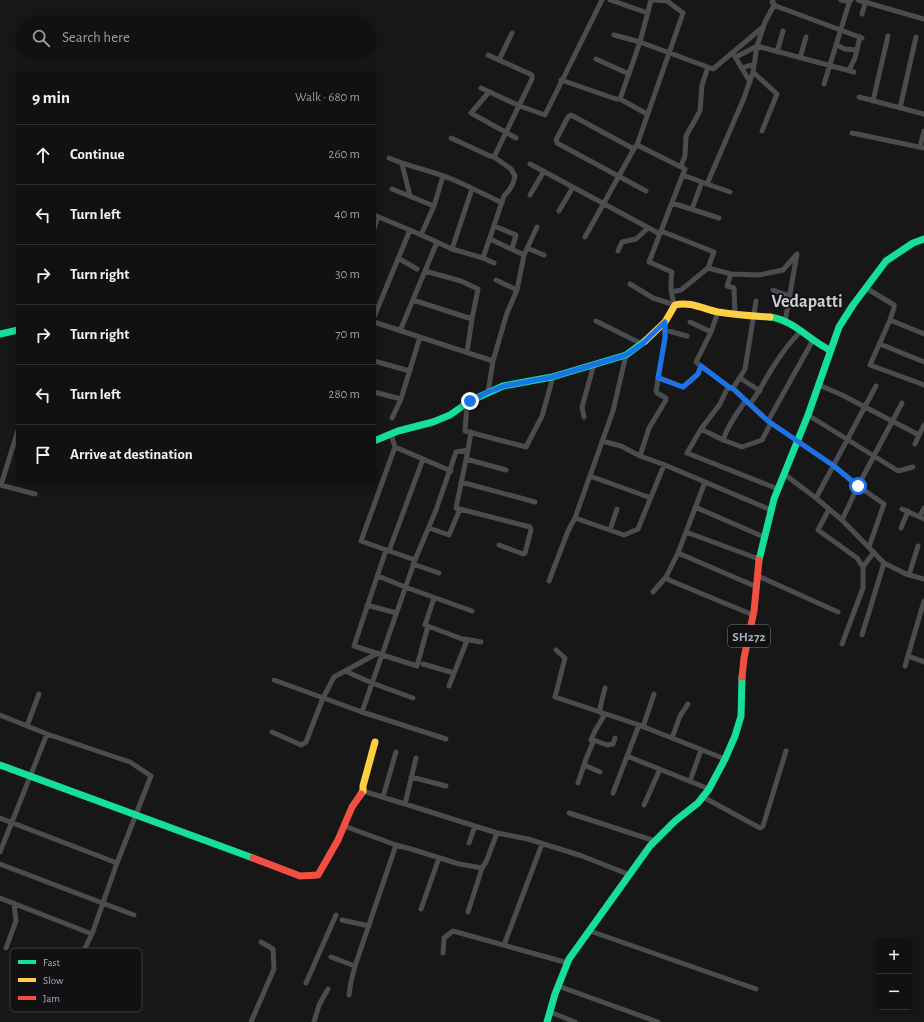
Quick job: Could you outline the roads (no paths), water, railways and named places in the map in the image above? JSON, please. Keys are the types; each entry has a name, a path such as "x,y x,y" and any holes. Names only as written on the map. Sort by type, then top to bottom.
{"street":[{"path":"481,88 520,106 545,115 561,80 602,0"},
{"path":"610,0 648,13"},
{"path":"620,99 640,42 652,0"},
{"path":"585,237 602,203 636,147 683,13 667,1 655,0"},
{"path":"734,55 757,46 851,71 861,37 776,6 772,2 773,0"},
{"path":"824,84 850,0 842,0"},
{"path":"858,0 924,18"},
{"path":"862,14 866,1"},
{"path":"692,209 750,82 757,46 763,27 773,7 776,6"},
{"path":"614,35 640,42 713,69 734,55 763,27"},
{"path":"777,52 783,31"},
{"path":"499,60 512,33"},
{"path":"873,101 888,36"},
{"path":"800,58 806,37"},
{"path":"900,108 916,37"},
{"path":"836,44 844,49 857,50"},
{"path":"488,55 532,75 532,79 520,106 494,157"},
{"path":"734,55 750,82"},
{"path":"596,58 629,74"},
{"path":"742,68 754,64"},
{"path":"681,166 685,156 686,136 700,110 702,85 708,67"},
{"path":"753,72 777,94 762,131"},
{"path":"561,80 616,99 620,99 648,114"},
{"path":"489,92 471,113 516,138"},
{"path":"859,97 924,114"},
{"path":"376,440 391,434 450,416 467,403 488,392 504,386 553,377 626,355 642,344 665,322 675,305 670,285 672,272 649,262 685,169 571,115 568,116 556,140 557,143 646,191"},
{"path":"852,133 922,147 924,131"},
{"path":"451,138 494,157 511,169 515,176 514,182 504,196 483,258"},
{"path":"389,158 402,164 444,176 502,203"},
{"path":"402,164 410,196"},
{"path":"530,164 648,228 714,252 708,268 681,290 671,292"},
{"path":"530,195 544,171"},
{"path":"683,175 730,192"},
{"path":"421,235 434,206 444,176"},
{"path":"559,212 573,187"},
{"path":"392,189 434,206"},
{"path":"452,249 472,189"},
{"path":"672,203 719,218"},
{"path":"376,216 452,249 483,258 494,263"},
{"path":"494,226 516,235 512,249"},
{"path":"488,392 493,361 507,313 517,290 524,255 537,227"},
{"path":"618,251 622,242 636,239 648,228"},
{"path":"376,312 410,230"},
{"path":"490,239 524,255"},
{"name":"SH272","path":"547,1022 558,986 568,963 655,841 675,821 698,803 703,797 725,759 735,736 741,716 741,690 744,658 753,615 764,537 778,488 808,416 830,350 840,327 853,305 886,261 913,243 924,239"},
{"path":"400,331 437,242"},
{"path":"527,248 544,255"},
{"path":"708,268 730,274 759,275 783,270 797,254 785,322"},
{"path":"398,258 417,269"},
{"path":"425,271 461,281 478,289 467,352"},
{"path":"730,274 727,286 734,288 734,314"},
{"path":"496,280 517,290"},
{"path":"630,284 653,298 664,300 675,305 698,306 718,312 777,318 801,331 830,350"},
{"path":"866,288 894,305 890,320 870,365 924,385"},
{"path":"773,290 790,296"},
{"path":"413,300 472,319"},
{"path":"756,301 745,369 740,378 731,388 726,390 720,404 701,429 687,453 778,488"},
{"path":"718,312 696,362 731,388 770,422 834,466 858,486 884,504 869,547"},
{"path":"890,320 924,334"},
{"path":"596,321 642,344"},
{"path":"640,456 649,428 666,400 666,398 656,391 665,338 665,322"},
{"path":"690,322 710,332"},
{"path":"376,323 493,361"},
{"path":"0,334 16,330"},
{"path":"665,330 687,336"},
{"path":"723,440 732,421 748,402 760,391 776,361 790,342 801,331"},
{"path":"392,418 401,399 420,337"},
{"path":"701,429 723,440 742,447 762,440 813,340"},
{"path":"880,344 924,362"},
{"path":"549,581 590,476 613,411 626,355"},
{"path":"376,362 410,371"},
{"path":"584,417 582,407 594,364"},
{"path":"658,378 683,387 698,374 701,366"},
{"path":"467,403 465,431 526,447 542,416 553,377"},
{"path":"740,378 760,391"},
{"path":"819,385 842,395 919,435"},
{"path":"816,498 876,386"},
{"path":"376,393 401,399"},
{"path":"842,520 902,402"},
{"path":"808,416 898,471 913,467"},
{"path":"915,444 924,425"},
{"path":"471,432 456,508 530,527 531,529 525,553 523,554 499,545"},
{"path":"391,434 395,447 361,541 388,550 438,573"},
{"path":"16,436 0,485 35,494"},
{"path":"602,441 620,446 640,456 771,510"},
{"path":"395,447 450,471"},
{"path":"362,712 372,683 379,655 414,562 429,528 456,452 468,450"},
{"path":"423,459 367,605 353,646 417,666 428,626"},
{"path":"466,459 506,470"},
{"path":"574,518 624,535 638,529 664,465"},
{"path":"784,474 842,520 884,563 909,575 924,579"},
{"path":"590,476 651,498"},
{"path":"461,482 535,502"},
{"path":"653,592 666,577 678,553 704,482"},
{"path":"695,506 764,537"},
{"path":"902,509 922,518 924,508"},
{"path":"429,528 449,535 460,509"},
{"path":"610,530 617,509"},
{"path":"829,509 818,530 858,558 863,567 863,588 842,644"},
{"path":"901,528 908,512"},
{"path":"686,532 760,559"},
{"path":"909,575 918,546"},
{"path":"863,567 874,552"},
{"path":"678,553 757,586"},
{"path":"862,635 884,563"},
{"path":"378,576 434,598 472,610"},
{"path":"758,576 838,612"},
{"path":"666,577 669,580 753,615"},
{"path":"434,598 425,625 464,639 481,642"},
{"path":"905,666 924,601"},
{"path":"367,605 396,613"},
{"path":"449,686 466,643 464,639"},
{"path":"556,650 565,658 555,697 641,726 725,759"},
{"path":"272,732 301,745 306,742 323,698 334,677 379,655"},
{"path":"908,656 924,662"},
{"path":"423,664 454,673"},
{"path":"345,671 413,698"},
{"path":"274,680 362,712 446,739"},
{"path":"603,713 600,708 605,688"},
{"path":"27,726 39,694"},
{"path":"613,794 627,756 654,694"},
{"path":"672,738 680,716 688,704"},
{"path":"578,783 594,742 592,739 594,731 603,713"},
{"path":"0,715 47,734 130,762 151,776 117,863 92,934 85,948"},
{"path":"0,852 47,734"},
{"path":"592,739 607,745 613,744 615,738"},
{"path":"0,765 181,830 300,876 318,875 338,840 352,807 363,791 375,742"},
{"path":"690,781 701,750"},
{"path":"703,797 760,828 763,826 786,751"},
{"path":"383,797 396,752"},
{"path":"627,756 709,789"},
{"path":"405,804 416,758"},
{"path":"584,766 600,772"},
{"path":"644,805 660,770"},
{"path":"412,777 446,786"},
{"path":"363,791 497,833 582,856 630,875"},
{"path":"569,813 655,841"},
{"path":"0,818 117,863"},
{"path":"344,826 396,845 458,864 482,868"},
{"path":"469,843 475,826"},
{"path":"468,912 482,868 486,862 497,833"},
{"path":"504,945 542,844"},
{"path":"349,995 355,966 396,845"},
{"path":"421,909 439,858"},
{"path":"0,864 134,915"},
{"path":"0,898 92,934"},
{"path":"6,948 16,921 14,903"},
{"path":"306,984 336,916"},
{"path":"342,920 369,926"},
{"path":"443,953 444,938 453,930 568,963"},
{"path":"590,931 756,989"},
{"path":"251,1022 274,969 273,949 261,942"},
{"path":"331,957 355,966"},
{"path":"558,986 658,1022"},
{"path":"314,1022 319,1006 328,989"},
{"path":"550,1012 575,1022"}],"district":[{"name":"Vedapatti","path":"807,301"}]}
